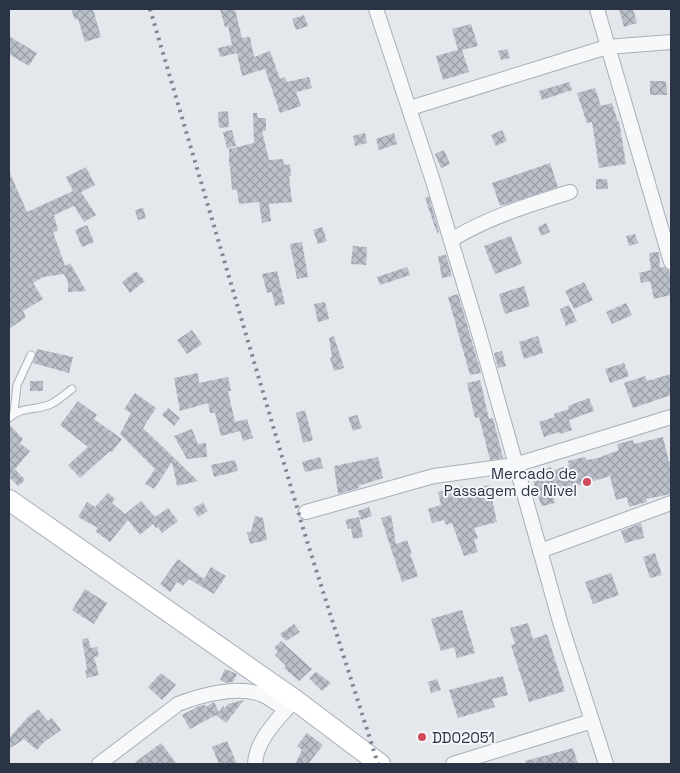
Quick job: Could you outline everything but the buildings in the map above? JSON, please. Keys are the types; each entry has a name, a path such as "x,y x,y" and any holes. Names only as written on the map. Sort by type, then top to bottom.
{"main road":[{"path":"9,500 291,705 380,764"}],"street":[{"path":"376,9 410,108 451,240 561,625 606,764"},
{"path":"597,9 671,262"},
{"path":"410,108 607,47 671,42"},
{"path":"451,240 474,226 512,210 570,192"},
{"path":"306,512 434,476 516,464 671,417"},
{"path":"540,551 671,502"},
{"path":"99,764 178,704 212,693 241,691 262,695 291,705 267,733 255,756 255,764"},
{"path":"453,764 592,721"}],"lane":[{"path":"30,355 17,385 12,415 52,404 72,389"}],"railway":[{"path":"150,9 306,538 378,764"}],"place":[{"name":"Mercado de Passagem de Nivel","path":"587,482"},
{"name":"DD02051","path":"422,737"}]}
